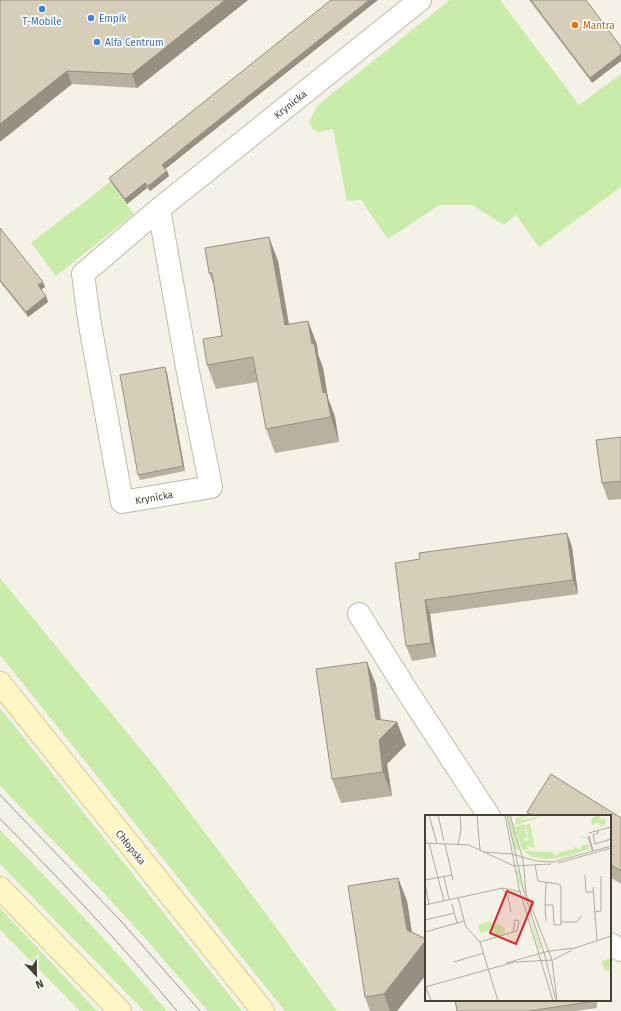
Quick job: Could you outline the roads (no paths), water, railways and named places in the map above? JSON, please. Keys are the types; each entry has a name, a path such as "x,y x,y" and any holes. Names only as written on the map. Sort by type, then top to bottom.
{"main road":[{"name":"Chłopska","path":"0,683 262,1011"},
{"path":"0,888 120,1011"}],"street":[{"name":"Krynicka","path":"159,209 187,367 211,487 122,502 82,274 159,209 420,0"},
{"path":"359,614 407,691 488,815"},
{"path":"611,945 621,950"}],"tram line":[{"path":"0,795 120,920 200,1011"},
{"path":"0,819 46,865 134,961 177,1011"}],"place":[{"name":"T-Mobile","path":"42,9"},
{"name":"Empik","path":"91,18"},
{"name":"Mantra","path":"575,25"},
{"name":"Alfa Centrum","path":"97,42"}]}
